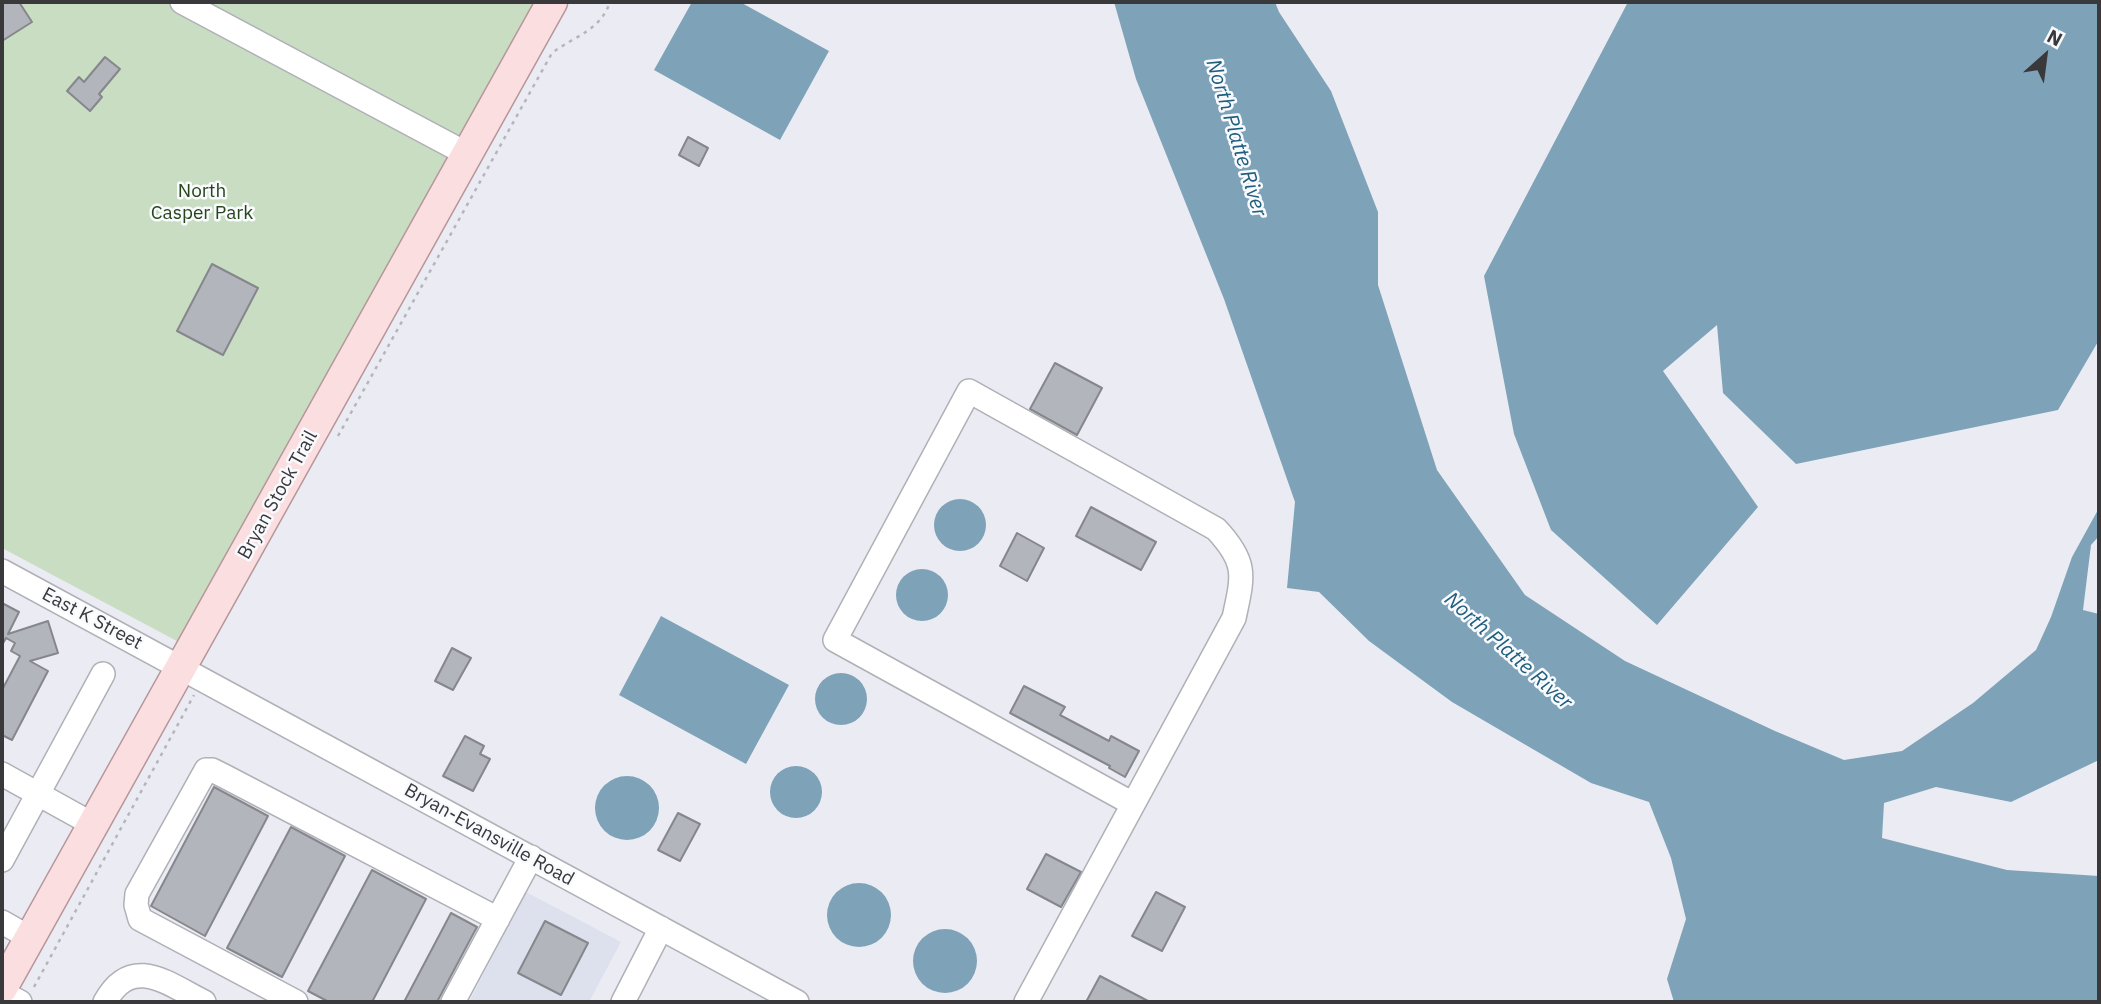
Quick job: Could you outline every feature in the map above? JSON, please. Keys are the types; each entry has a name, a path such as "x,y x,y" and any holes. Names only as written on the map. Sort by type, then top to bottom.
{"main road":[{"name":"Bryan Stock Trail","path":"2,990 94,825 192,673 467,154 552,2"}],"street":[{"path":"182,2 467,154"},
{"path":"1026,1002 1234,618 1242,578 1233,547 1216,529 970,391 835,640 1133,804"},
{"name":"East K Street","path":"2,571 192,673"},
{"name":"Bryan-Evansville Road","path":"192,673 797,1002"},
{"path":"2,860 103,674"},
{"path":"296,1002 140,919 136,905 137,894 206,770 224,776 498,919"},
{"path":"2,774 94,825"},
{"path":"453,1002 531,858"},
{"path":"2,922 30,938"},
{"path":"624,1002 661,928"},
{"path":"105,1002 111,991 137,974 152,975 204,1002"},
{"path":"2,990 26,996"}],"path":[{"path":"337,437 552,53 597,26 610,2"},
{"path":"26,996 175,732 192,673"}],"shaded area":[{"path":"526,892 621,942 589,1002 469,1002"}],"green space":[{"name":"North Casper Park","path":"2,2 536,2 190,648 2,548"}],"water":[{"path":"692,2 740,2 829,51 780,140 654,70"},
{"name":"North Platte River","path":"1114,2 1275,2 1331,91 1378,212 1378,285 1437,470 1525,595 1625,661 1844,760 1902,751 1973,703 2036,650 2072,557 2099,508 2099,536 2091,545 2083,610 2099,614 2099,760 2011,802 1936,787 1884,803 1882,838 2007,870 2099,876 2099,1002 1674,1002 1667,979 1686,919 1671,858 1649,802 1591,783 1452,702 1369,641 1319,592 1287,588 1295,502 1224,299 1136,79"},
{"path":"1628,2 2099,2 2099,340 2058,410 1796,464 1723,393 1717,325 1663,371 1758,507 1657,625 1551,530 1514,434 1484,276"},
{"path":"960,499 979,506 986,525 979,544 960,551 941,544 934,525 941,506"},
{"path":"922,569 941,576 948,595 941,614 922,621 903,614 896,595 903,576"},
{"path":"661,616 789,685 746,764 619,695"},
{"path":"841,673 860,680 867,699 860,718 841,725 822,718 815,699 822,680"},
{"path":"796,766 815,773 822,792 815,811 796,818 777,811 770,792 777,773"},
{"path":"627,776 645,782 653,790 659,808 653,826 645,834 627,840 609,834 601,826 595,808 601,790 609,782"},
{"path":"859,883 877,889 885,897 891,915 885,933 877,941 859,947 841,941 833,933 827,915 833,897 841,889"},
{"path":"945,929 963,935 971,943 977,961 971,979 963,987 945,993 927,987 919,979 913,961 919,943 927,935"}],"building":[{"path":"2,2 19,2 32,22 2,41"},
{"path":"105,57 120,69 99,94 102,97 90,111 67,91 79,77 84,82"},
{"path":"688,137 708,148 699,166 679,155"},
{"path":"212,264 258,288 223,355 177,331"},
{"path":"1055,363 1102,388 1077,435 1030,409"},
{"path":"1091,507 1156,542 1141,570 1076,536"},
{"path":"1017,533 1044,548 1027,581 1000,566"},
{"path":"2,603 19,612 8,634 48,621 58,653 30,661 48,671 12,740 2,735 2,690 20,656 11,651 15,643 6,638 2,645"},
{"path":"452,648 471,658 453,690 435,681"},
{"path":"1024,686 1065,707 1060,715 1109,741 1111,736 1139,751 1125,777 1109,768 1110,766 1010,713"},
{"path":"465,736 484,746 480,754 490,759 473,791 443,776"},
{"path":"214,787 268,816 205,936 151,906"},
{"path":"678,813 700,824 680,861 658,850"},
{"path":"291,827 345,856 282,977 227,948"},
{"path":"1046,854 1081,872 1061,907 1027,889"},
{"path":"372,870 426,899 372,1002 329,1002 308,991"},
{"path":"1156,892 1185,907 1162,951 1132,936"},
{"path":"451,913 477,927 437,1002 404,1002"},
{"path":"545,921 588,943 561,995 518,973"},
{"path":"1100,976 1150,1002 1086,1002"}]}
